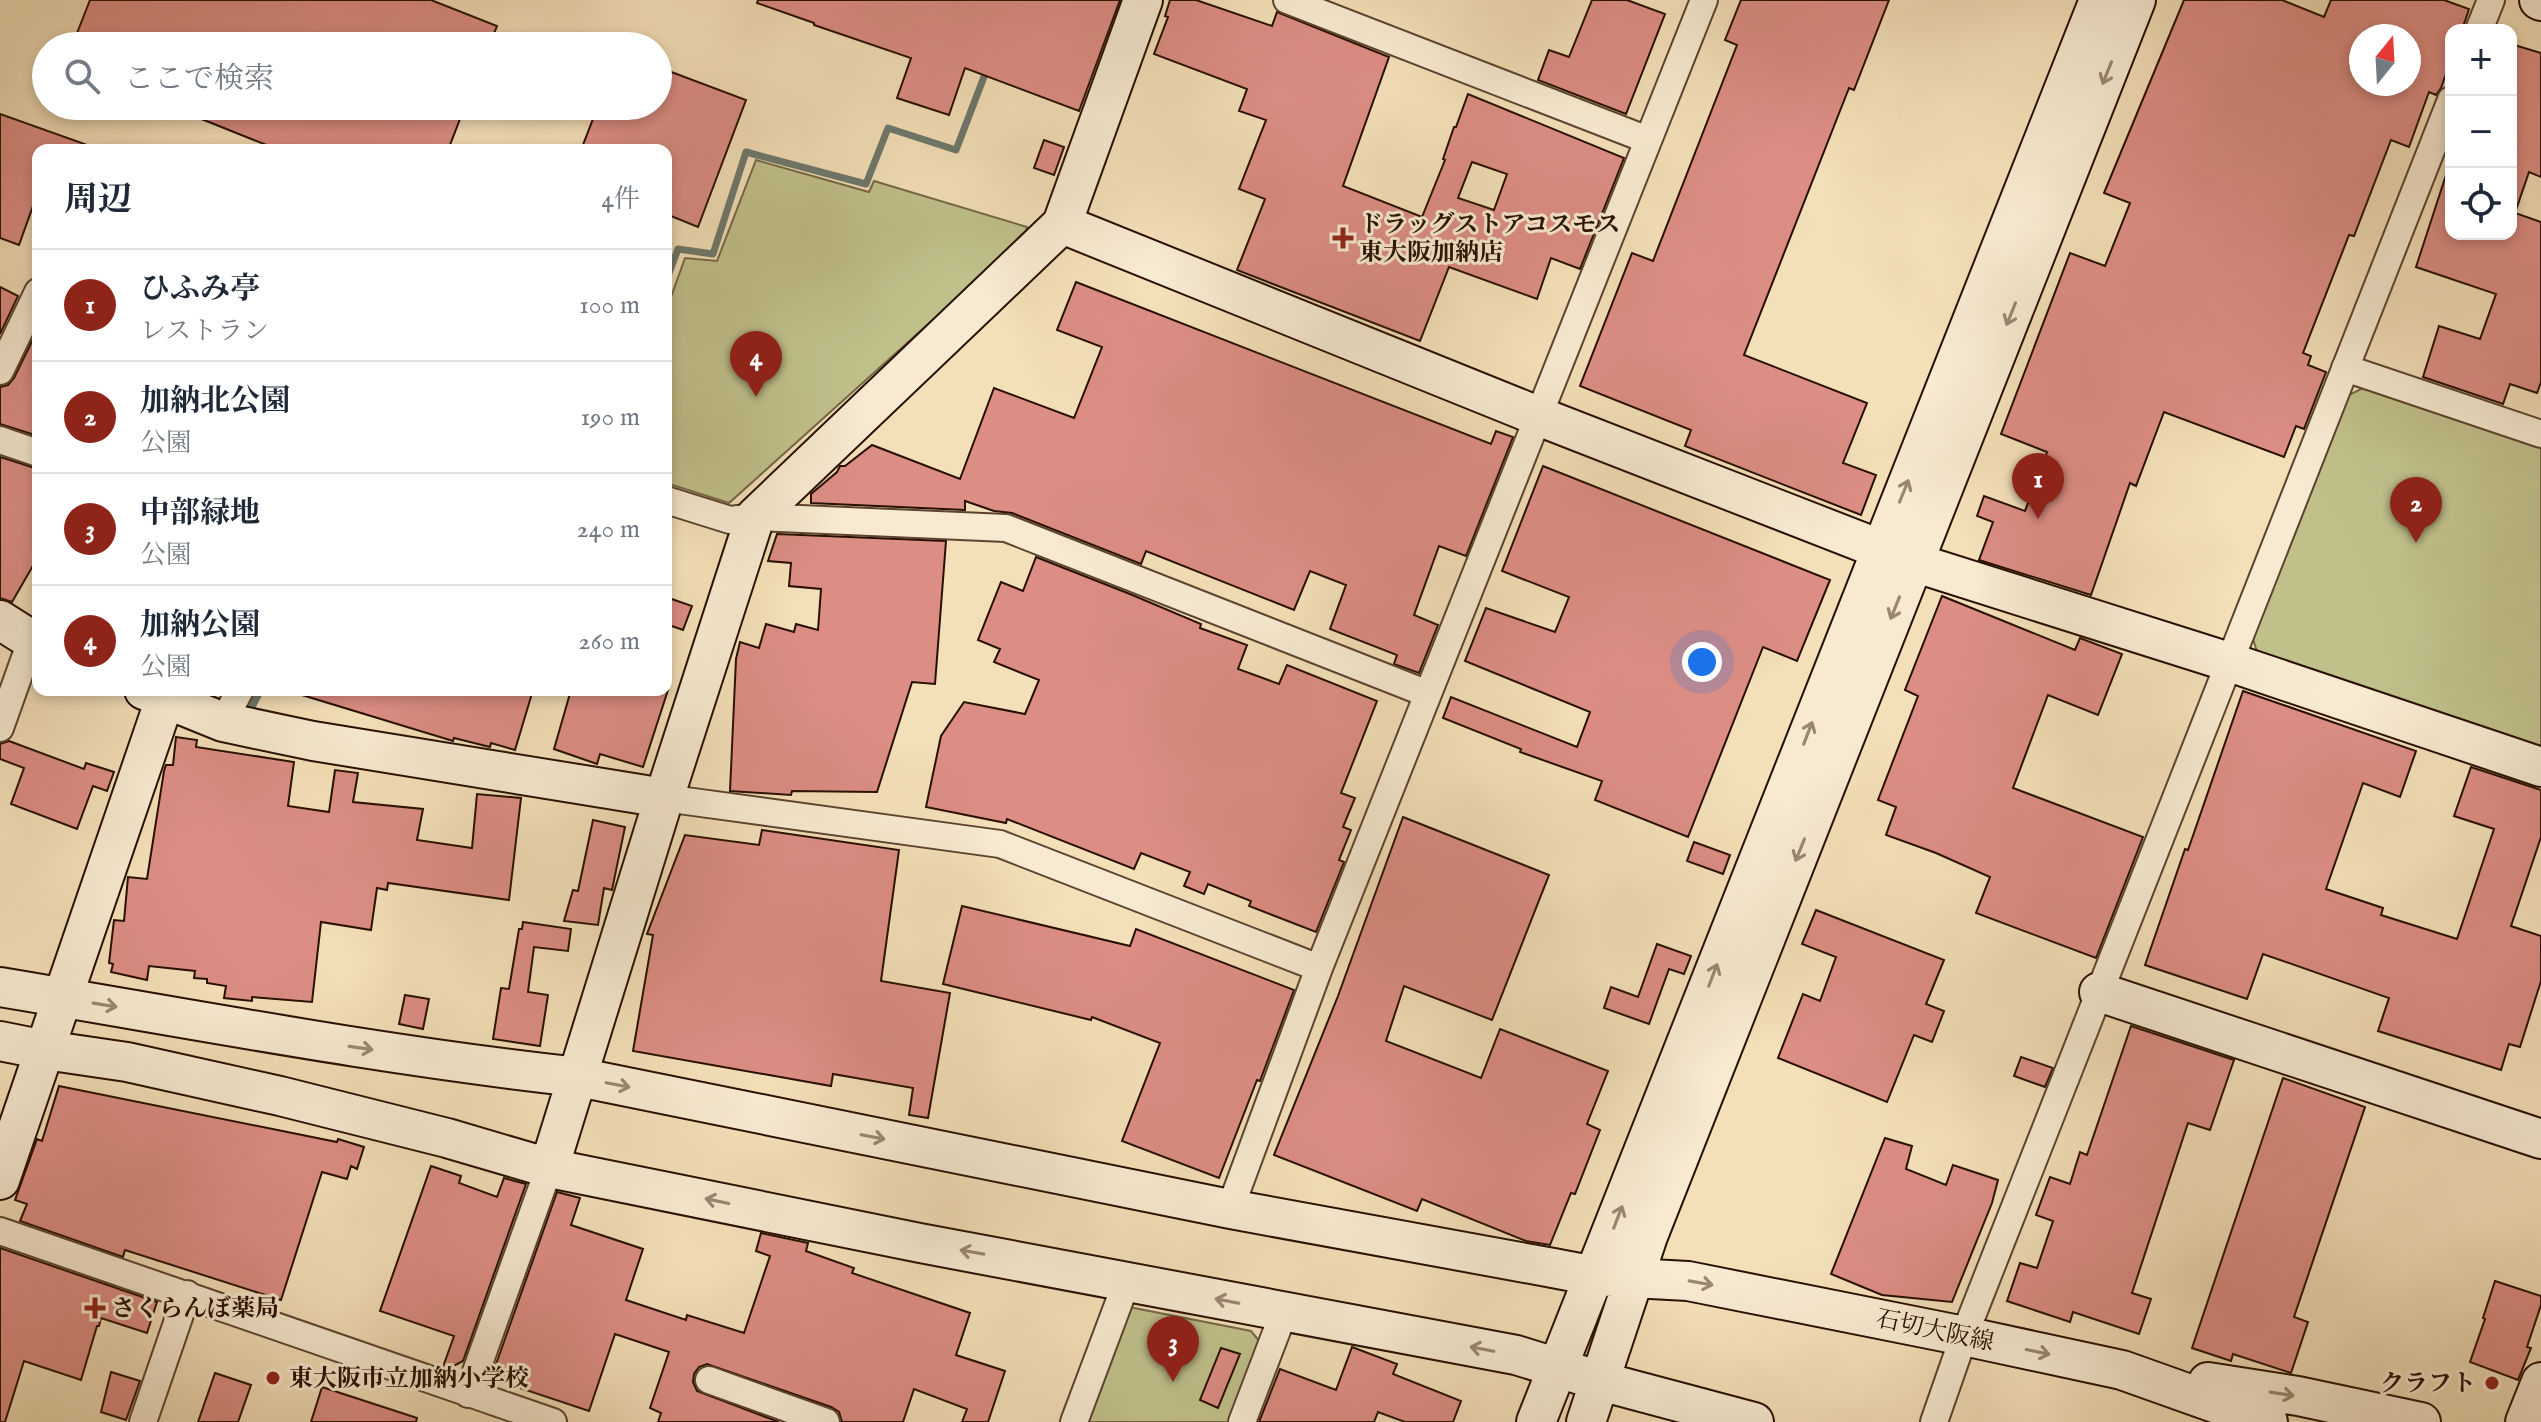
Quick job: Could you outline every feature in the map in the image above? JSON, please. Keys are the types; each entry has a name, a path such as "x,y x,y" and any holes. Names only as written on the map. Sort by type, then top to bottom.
{"street":[{"path":"468,1394 549,1168 755,517 1062,224 1143,0"},
{"path":"1287,0 1648,140"},
{"path":"1230,1209 1319,968 1704,0"},
{"path":"1586,1422 1633,1276 2099,0"},
{"path":"1536,1422 1897,555 2136,0"},
{"path":"2481,24 2491,0"},
{"path":"1934,1422 1964,1336 2445,115"},
{"path":"1062,224 1538,416 1897,555 2541,767"},
{"path":"0,371 28,338"},
{"path":"2345,368 2541,434"},
{"path":"0,440 32,451"},
{"path":"672,502 730,520 755,517 1006,528 1428,694"},
{"path":"0,620 32,640"},
{"path":"0,728 32,649"},
{"path":"0,1180 62,998 154,696"},
{"path":"168,696 232,706 328,743 664,798 1000,844 1319,968"},
{"name":"石切大阪線","path":"0,987 266,1034 578,1077 1230,1209 1595,1276 1688,1281 2122,1370 2268,1422"},
{"path":"2099,992 2541,1139"},
{"path":"0,1041 127,1062 280,1096 447,1138 549,1168 920,1243 1516,1355 1754,1422"},
{"path":"0,1231 553,1422"},
{"path":"1074,1422 1127,1281"},
{"path":"143,1422 187,1294"},
{"path":"1242,1422 1284,1312"},
{"path":"2122,1370 2298,1396 2421,1422"},
{"path":"709,1380 760,1411 826,1422"},
{"path":"2525,1422 2541,1382"}],"green space":[{"path":"756,160 869,192 874,181 1027,227 1025,237 729,503 672,485 672,294 685,258 717,261"},
{"path":"2365,387 2541,447 2541,748 2258,655 2253,639 2349,395"},
{"path":"1129,1307 1251,1331 1260,1342 1230,1422 1086,1422"}],"building":[{"path":"90,0 431,0 497,26 495,32 77,32"},
{"path":"758,0 1120,0 1079,111 965,68 949,115 897,98 911,58 814,25 757,3"},
{"path":"1170,0 1196,0 1272,26 1277,12 1389,57 1343,186 1422,217 1468,94 1624,158 1580,269 1551,258 1537,299 1449,267 1420,341 1237,270 1265,199 1239,189 1266,120 1239,111 1247,89 1154,54 1168,17 1165,16","holes":["1472,162 1507,174 1494,210 1458,198"]},
{"path":"1592,0 1627,0 1665,14 1626,114 1538,80 1549,50 1569,57"},
{"path":"1741,0 1889,0 1854,90 1849,88 1744,355 1867,403 1843,463 1876,475 1861,515 1685,446 1691,430 1580,386 1632,253 1653,261 1737,45 1725,40"},
{"path":"2184,0 2282,0 2324,17 2331,0 2444,0 2469,9 2464,24 2445,24 2445,77 2441,88 2436,95 2429,92 2409,147 2391,140 2354,236 2349,235 2303,353 2311,356 2308,365 2326,372 2304,429 2296,426 2284,457 2164,412 2136,486 2130,483 2091,595 1979,560 1993,522 1977,516 1984,496 2025,511 2047,452 2001,434 2070,253 2105,266 2130,203 2104,193"},
{"path":"2517,46 2541,53 2541,177 2529,172 2517,207"},
{"path":"672,72 746,100 698,227 672,216 672,144 583,144 593,120 672,120"},
{"path":"0,114 85,144 32,144 32,209 19,245 0,238"},
{"path":"204,120 460,120 450,144 264,144"},
{"path":"1044,140 1064,147 1054,175 1034,168"},
{"path":"2445,178 2445,240 2517,240 2517,214 2541,222 2541,382 2537,393 2510,384 2503,404 2423,377 2439,326 2480,339 2496,294 2416,267"},
{"path":"1076,282 1491,444 1496,431 1513,437 1466,556 1439,546 1414,615 1438,625 1419,673 1394,664 1397,655 1330,629 1346,585 1310,571 1294,610 1146,551 1141,564 1012,513 994,511 965,501 965,510 811,503 811,494 840,466 845,466 872,445 960,479 994,388 1074,418 1102,347 1057,330"},
{"path":"0,287 18,296 0,334"},
{"path":"32,341 32,434 0,424 0,387 8,385"},
{"path":"0,457 32,467 32,567 12,602 0,598"},
{"path":"1543,466 1830,580 1797,661 1763,647 1688,837 1595,800 1602,781 1520,752 1521,749 1443,718 1451,697 1577,747 1590,712 1465,661 1486,608 1555,632 1569,597 1502,571"},
{"path":"777,534 946,541 935,684 912,682 877,792 792,791 791,795 730,791 736,659 740,642 759,648 766,624 794,632 796,624 818,630 821,589 789,586 791,563 768,561"},
{"path":"1036,557 1201,624 1200,628 1247,645 1238,669 1279,684 1287,665 1377,701 1341,793 1355,798 1343,827 1351,830 1339,860 1344,862 1316,932 1249,906 1251,901 1208,884 1204,894 1184,886 1190,872 1141,853 1134,869 1007,819 1006,823 926,807 941,736 964,702 1025,714 1039,680 994,662 1000,649 978,640 1001,582 1023,591"},
{"path":"1942,596 2075,650 2080,638 2122,654 2098,715 2048,695 2013,788 2143,837 2096,958 1976,913 1990,877 1886,835 1896,807 1878,800 1918,696 1905,690"},
{"path":"672,599 692,606 683,630 672,626"},
{"path":"2243,691 2416,751 2400,797 2363,783 2326,889 2383,908 2381,915 2457,939 2494,829 2454,816 2471,767 2541,790 2541,837 2511,926 2541,936 2541,981 2520,1047 2509,1044 2501,1070 2378,1031 2389,998 2263,954 2247,999 2145,965"},
{"path":"305,696 531,696 515,750 491,743 490,747 454,738 453,741"},
{"path":"569,696 666,696 643,767 600,754 597,764 554,749"},
{"path":"176,737 197,740 196,747 294,762 288,806 329,812 335,770 358,773 353,802 423,809 417,840 472,848 477,794 521,798 509,900 388,883 387,890 377,888 371,930 321,922 312,1002 224,998 226,986 194,978 195,971 149,966 147,980 111,972 113,964 109,963 114,920 124,921 128,877 147,879 164,771 166,765 173,765"},
{"path":"9,741 84,769 86,763 114,772 107,791 93,786 77,829 11,804 24,768 0,759 0,744"},
{"path":"1403,817 1549,875 1492,1020 1404,986 1386,1041 1481,1078 1500,1029 1608,1071 1587,1124 1600,1130 1575,1194 1571,1193 1550,1245 1526,1241 1422,1199 1417,1211 1274,1155 1338,996"},
{"path":"593,820 625,827 612,890 604,888 598,925 564,921 573,890 578,891"},
{"path":"762,830 899,850 881,981 950,993 928,1118 909,1115 913,1088 833,1074 831,1086 633,1051 653,935 647,934 685,835 759,845"},
{"path":"1694,842 1730,855 1723,874 1687,861"},
{"path":"962,906 1130,946 1136,929 1294,990 1219,1178 1122,1141 1160,1043 1092,1017 1091,1020 943,984"},
{"path":"1816,910 1944,960 1926,1004 1944,1011 1932,1042 1914,1035 1887,1102 1778,1058 1803,994 1820,1001 1836,957 1802,944"},
{"path":"523,922 571,929 568,951 534,947 528,992 548,995 540,1046 493,1039 501,988 509,989 519,929 522,929"},
{"path":"1657,944 1691,956 1684,974 1669,969 1649,1024 1604,1008 1611,987 1638,997"},
{"path":"405,995 429,999 423,1029 399,1024"},
{"path":"2131,1026 2234,1060 2210,1130 2188,1123 2132,1293 2151,1299 2139,1334 2073,1312 2070,1322 2007,1301 2020,1263 2037,1268 2053,1221 2036,1215 2050,1177 2070,1184 2080,1152 2087,1155"},
{"path":"2021,1057 2053,1068 2045,1087 2014,1076"},
{"path":"2283,1078 2365,1107 2294,1317 2308,1322 2291,1373 2233,1354 2231,1361 2192,1348"},
{"path":"59,1086 337,1142 338,1139 364,1147 357,1169 351,1166 347,1179 322,1172 281,1300 125,1250 123,1257 20,1221 27,1204 15,1200 37,1139 42,1141"},
{"path":"1885,1138 1912,1146 1906,1169 1946,1185 1953,1165 1998,1180 1992,1203 1952,1302 1882,1295 1831,1274"},
{"path":"431,1166 461,1176 459,1183 497,1197 504,1178 526,1184 463,1361 448,1369 443,1367 454,1336 380,1311"},
{"path":"557,1192 580,1198 571,1225 643,1249 626,1300 686,1320 687,1315 744,1333 770,1256 756,1251 761,1233 808,1243 806,1251 854,1268 852,1273 970,1313 956,1355 1005,1371 988,1422 962,1422 967,1409 914,1389 903,1422 842,1422 839,1412 831,1407 707,1364 699,1367 694,1374 697,1391 779,1422 658,1422 661,1413 650,1408 669,1352 615,1334 589,1411 505,1383 494,1370"},
{"path":"0,1248 157,1302 147,1333 101,1318 81,1380 24,1361 5,1422 0,1422"},
{"path":"2495,1281 2541,1296 2527,1347 2531,1348 2518,1380 2470,1362"},
{"path":"1352,1347 1397,1364 1393,1374 1461,1401 1453,1422 1405,1422 1378,1412 1374,1422 1259,1422 1280,1369 1336,1390"},
{"path":"1221,1348 1240,1354 1218,1408 1200,1400"},
{"path":"111,1372 140,1381 126,1420 101,1412"},
{"path":"215,1373 251,1385 238,1422 198,1422"},
{"path":"322,1387 417,1418 416,1422 311,1422"}],"waterway":[{"path":"672,265 678,249 713,254 746,152 866,184 888,128 956,150 987,69"},
{"path":"247,716 258,696"}],"place":[{"name":"ドラッグストアコスモス 東大阪加納店","path":"1343,238"},
{"name":"加納公園","path":"756,397"},
{"name":"ひふみ亭","path":"2038,519"},
{"name":"加納北公園","path":"2416,543"},
{"name":"さくらんぼ薬局","path":"95,1308"},
{"name":"東大阪市立加納小学校","path":"273,1378"},
{"name":"中部緑地","path":"1173,1382"},
{"name":"クラフト","path":"2492,1383"}]}
